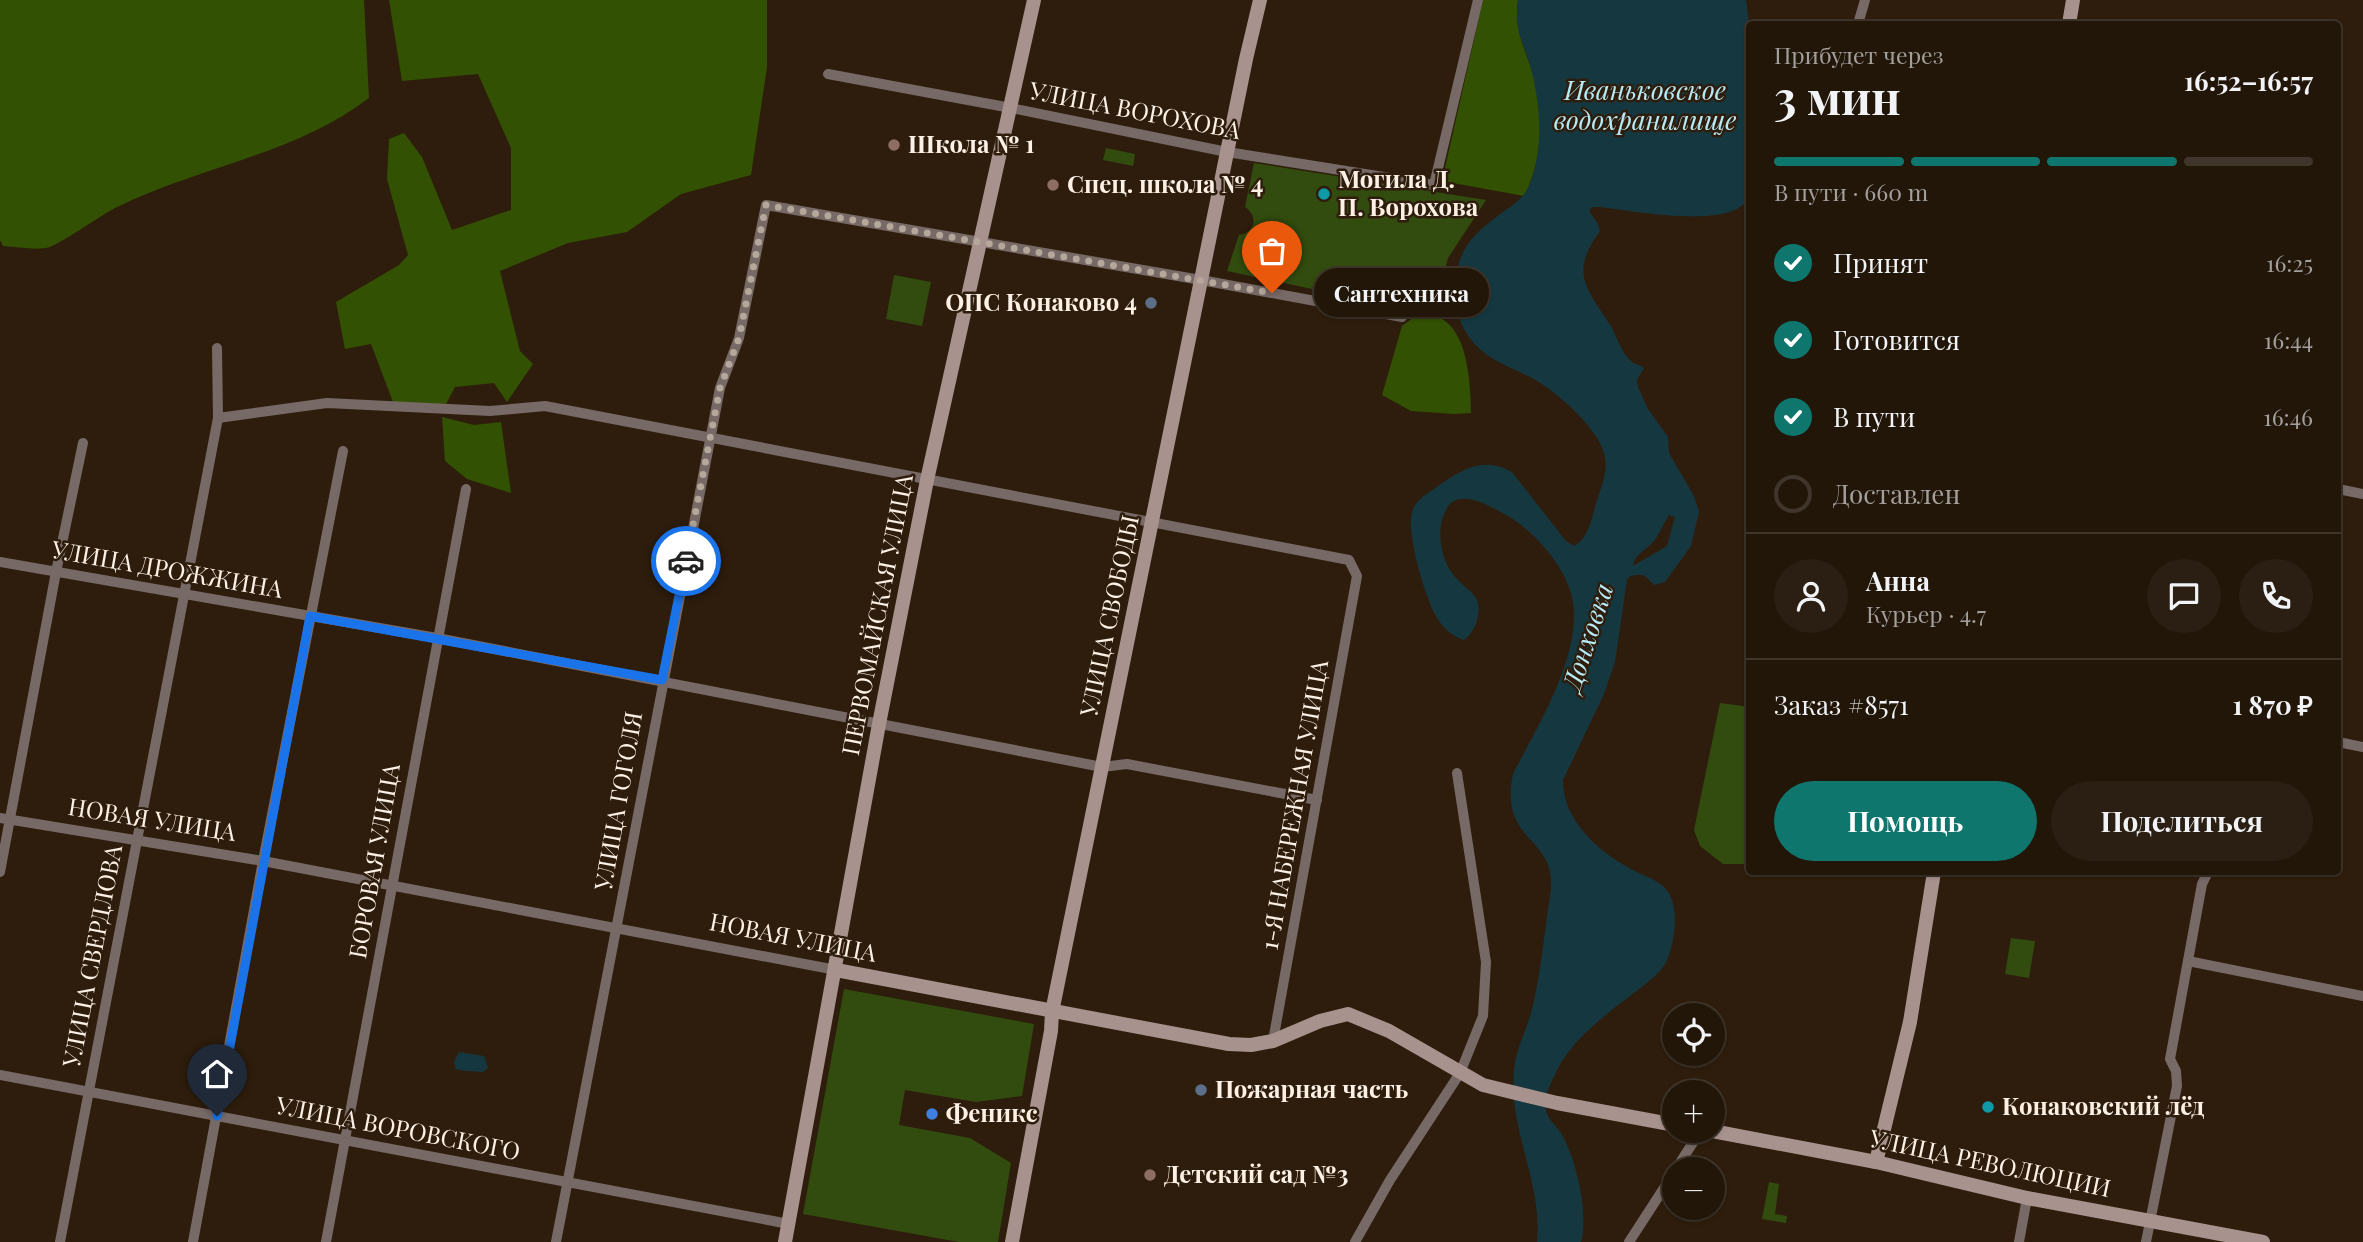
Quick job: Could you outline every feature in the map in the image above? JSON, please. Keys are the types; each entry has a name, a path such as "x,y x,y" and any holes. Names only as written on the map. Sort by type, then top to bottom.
{"main road":[{"name":"ПЕРВОМАЙСКАЯ УЛИЦА","path":"785,1242 879,724 927,480 1034,0"},
{"name":"УЛИЦА СВОБОДЫ","path":"1012,1242 1051,1031 1052,1012 1260,0"},
{"path":"2070,21 2073,0"},
{"path":"1876,1162 1910,1021 1934,875"},
{"name":"НОВАЯ УЛИЦА","path":"836,970 1229,1044 1251,1045 1273,1041 1320,1021 1348,1014 1390,1031 1483,1086 1662,1123"},
{"name":"УЛИЦА РЕВОЛЮЦИИ","path":"1725,1133 1876,1162 2027,1198 2263,1242"}],"street":[{"name":"УЛИЦА ВОРОХОВА","path":"828,74 1227,152 1434,185 1478,0"},
{"path":"1859,21 1865,0"},
{"name":"УЛИЦА ГОГОЛЯ","path":"556,1242 710,436 720,388 739,338 766,205 979,241"},
{"path":"979,241 1402,317"},
{"name":"УЛИЦА СВЕРДЛОВА","path":"60,1242 218,418 217,348"},
{"path":"218,418 327,403 490,411 545,406 1153,521"},
{"path":"0,872 5,819 83,443"},
{"path":"193,1242 262,861 343,451"},
{"name":"БОРОВАЯ УЛИЦА","path":"326,1242 466,489"},
{"path":"2341,490 2363,494"},
{"name":"1-Я НАБЕРЕЖНАЯ УЛИЦА","path":"1153,521 1349,560 1357,576 1273,1041"},
{"name":"УЛИЦА ДРОЖЖИНА","path":"0,562 437,638 1102,767 1126,764 1318,800"},
{"path":"2341,743 2363,747"},
{"path":"1355,1242 1390,1180 1460,1073 1483,1016 1486,962 1457,774"},
{"name":"НОВАЯ УЛИЦА","path":"5,819 262,861 836,970"},
{"path":"2146,1242 2177,1086 2176,1071 2170,1059 2202,884 2206,875"},
{"path":"2188,961 2363,996"},
{"name":"УЛИЦА ВОРОВСКОГО","path":"0,1074 789,1224"},
{"path":"1629,1242 1662,1190"},
{"path":"2020,1242 2027,1198"}],"green space":[{"path":"0,0 364,0 369,98 340,117 278,147 115,208 52,246 36,249 3,246 0,240"},
{"path":"389,0 767,0 767,67 751,175 681,194 627,232 568,243 500,271 520,351 533,364 507,402 494,383 455,387 445,406 393,402 371,344 345,349 336,302 399,265 408,255 387,179 389,139 404,133 422,157 452,230 511,210 511,148 478,74 402,81"},
{"path":"1483,0 1518,0 1519,29 1537,89 1540,136 1535,168 1524,196 1442,181"},
{"path":"1106,148 1135,154 1133,166 1103,160"},
{"path":"1254,163 1486,200 1448,258 1436,303 1397,307 1227,271 1239,235 1249,231 1253,224 1252,215 1245,207"},
{"path":"894,275 931,282 922,326 886,319"},
{"path":"1418,314 1435,316 1447,323 1456,334 1467,365 1471,413 1411,411 1382,395 1402,326"},
{"path":"442,417 474,425 501,422 511,493 467,479 445,461"},
{"path":"1720,703 1746,706 1746,864 1723,864 1700,846 1694,830"},
{"path":"2011,938 2035,941 2029,978 2005,974"},
{"path":"844,989 1034,1024 1022,1096 976,1102 905,1090 899,1125 970,1138 1011,1163 998,1242 959,1242 803,1214"},
{"path":"1769,1182 1779,1184 1775,1214 1787,1216 1786,1223 1762,1219"}],"water":[{"name":"Иваньковское водохранилище","path":"1518,0 1746,0 1749,21 1746,21 1746,202 1737,209 1708,216 1671,216 1601,207 1592,207 1589,211 1600,231 1585,259 1583,271 1589,292 1625,354 1644,368 1637,380 1638,387 1648,409 1668,437 1669,453 1694,496 1699,512 1691,546 1665,582 1654,585 1642,575 1630,576 1627,580 1615,662 1604,694 1563,780 1569,808 1584,833 1619,862 1665,888 1672,900 1675,915 1673,940 1663,966 1652,979 1593,1026 1575,1044 1559,1066 1547,1094 1547,1114 1561,1133 1572,1157 1580,1186 1583,1217 1581,1242 1537,1242 1535,1199 1520,1135 1514,1092 1515,1062 1537,988 1551,883 1544,856 1519,825 1513,812 1513,774 1553,695 1569,653 1573,632 1572,595 1554,560 1524,527 1487,505 1458,499 1450,504 1445,512 1441,543 1448,567 1474,595 1479,609 1472,632 1464,640 1460,639 1441,624 1428,599 1414,551 1411,522 1415,505 1427,494 1462,471 1491,465 1512,472 1566,541 1574,546 1587,532 1604,477 1604,453 1584,421 1542,384 1481,350 1466,332 1459,315 1456,286 1463,253 1485,226 1522,196 1529,186 1537,160 1539,132 1536,90 1517,22","holes":["1669,515 1675,517 1667,546 1633,566 1637,557 1656,538"]},
{"path":"459,1052 484,1056 488,1068 483,1072 456,1069 454,1062"}],"way so far":[{"path":"686,561 720,388 739,338 766,205 1272,293"}],"place":[{"name":"Школа № 1","path":"894,145"},
{"name":"Спец. школа № 4","path":"1053,185"},
{"name":"Могила Д. П. Ворохова","path":"1324,194"},
{"name":"Сантехника","path":"1272,293"},
{"name":"ОПС Конаково 4","path":"1151,303"},
{"name":"Пожарная часть","path":"1201,1090"},
{"name":"Конаковский лёд","path":"1988,1107"},
{"name":"Феникс","path":"932,1114"},
{"name":"Детский сад №3","path":"1150,1175"}],"route":[{"path":"217,1116 262,861 310,616 662,680 686,561"}],"water label":[{"name":"Донховка","path":"1588,637"}]}
